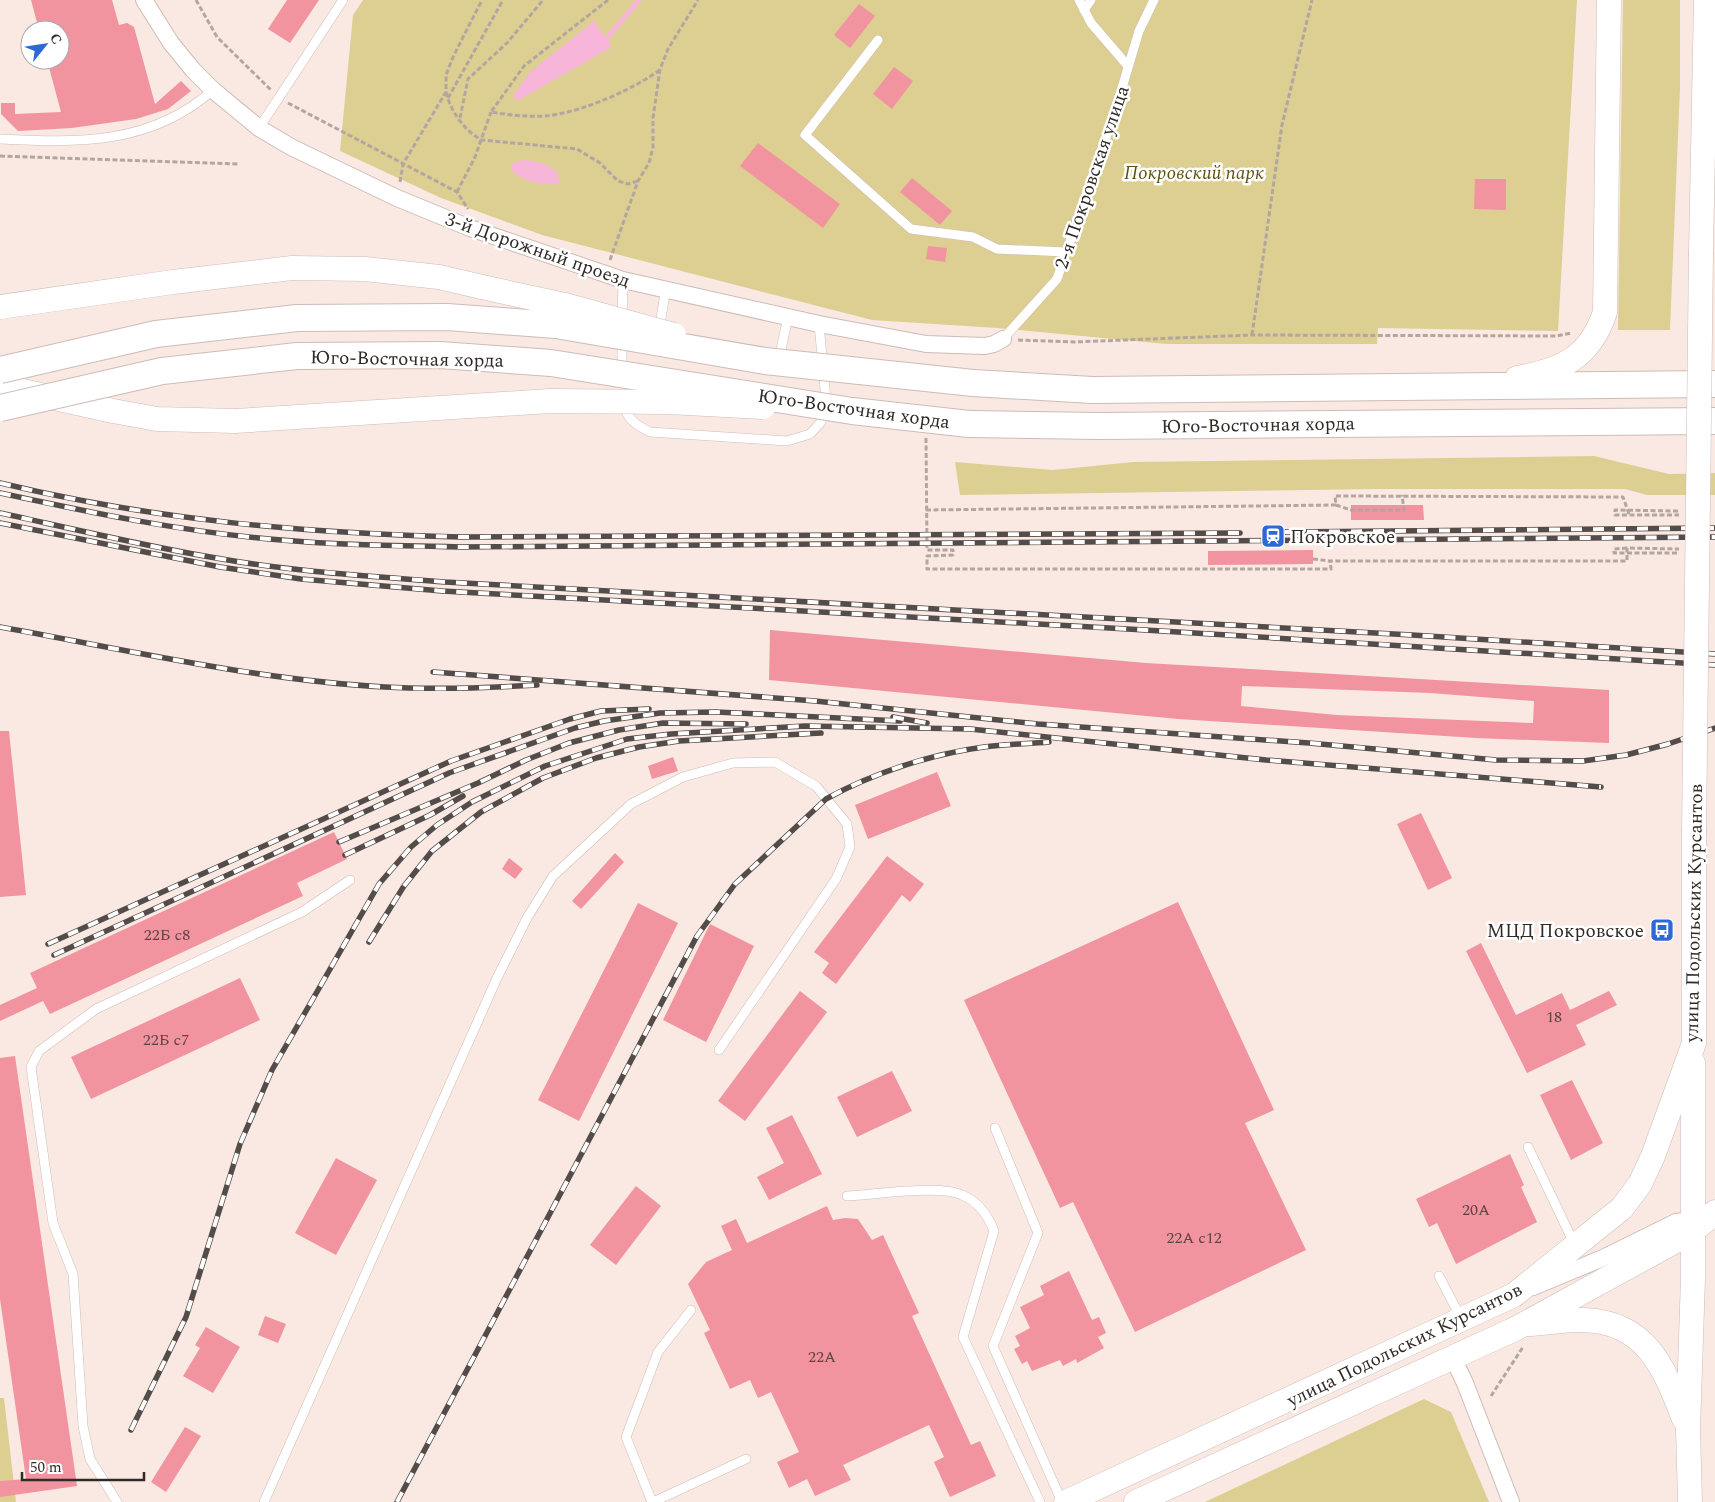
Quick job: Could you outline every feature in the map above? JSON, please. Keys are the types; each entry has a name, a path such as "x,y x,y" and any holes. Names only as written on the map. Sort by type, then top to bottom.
{"main road":[{"path":"1464,388 1546,373 1562,366 1589,345 1599,330 1605,312 1607,291 1609,0"},
{"name":"улица Подольских Курсантов","path":"1066,1502 1462,1321 1514,1295 1622,1208 1640,1184 1693,1046 1701,252 1706,0"},
{"path":"0,307 173,282 292,268 365,269 439,277 559,304 765,361"},
{"name":"Юго-Восточная хорда","path":"0,370 156,334 297,318 447,317 556,325 765,361 973,383 1092,390 1464,388 1715,384"},
{"name":"Юго-Восточная хорда","path":"0,408 162,371 297,356 440,354 551,363 852,411 969,424 1098,426 1715,421"},
{"path":"0,386 113,412 157,419 235,421 550,401 668,402 852,411"},
{"path":"1690,1502 1688,1428 1704,1223 1693,1046"},
{"name":"улица Подольских Курсантов","path":"1136,1502 1452,1358 1524,1335 1704,1223"},
{"path":"1524,1335 1582,1319 1600,1321 1617,1326 1640,1340 1654,1354 1666,1374 1688,1428"}],"street":[{"name":"3-й Дорожный проезд","path":"144,0 171,43 213,90 259,128 291,148 397,198 460,224 623,280 666,288 820,324 926,344 985,346 1003,339"},
{"path":"1514,1295 1603,1258 1676,1222 1704,1223"},
{"path":"1452,1358 1465,1384 1511,1502"}],"lane":[{"path":"259,128 343,0"},
{"path":"1079,0 1091,23 1128,66"},
{"path":"1084,10 1091,0"},
{"name":"2-я Покровская улица","path":"1003,339 1057,279 1139,31 1154,0"},
{"path":"878,40 805,136 911,229 973,237 997,248 1066,252"},
{"path":"0,139 51,142 90,140 148,130 176,118 213,90"},
{"path":"623,280 621,388 625,412 635,424 650,432 786,441 810,434 821,422 826,400 820,324"},
{"path":"666,288 656,346 777,369 788,317"},
{"path":"264,1502 497,978 527,918 553,876 631,804 683,777 733,762 775,762 816,786 847,824 850,847 836,879 718,1050"},
{"path":"116,1502 90,1459 83,1426 74,1274 53,1223 31,1067 39,1051 96,1009 302,912 350,880"},
{"path":"995,1128 1038,1233 993,1346 1062,1502"},
{"path":"1528,1147 1570,1235 1578,1244"},
{"path":"847,1196 939,1190 961,1194 976,1203 988,1215 994,1231 963,1337 1040,1502"},
{"path":"1438,1276 1450,1295 1462,1321"},
{"path":"691,1310 658,1352 626,1437 653,1502 746,1460"}],"path":[{"path":"482,0 446,75 448,99 472,135 482,140 577,149 600,163 618,181 628,184 638,181"},
{"path":"448,99 502,0"},
{"path":"460,118 468,79 507,43 542,0"},
{"path":"457,192 482,140 491,112 524,66 608,0"},
{"path":"601,259 610,262 638,181 649,163 653,147 653,118 660,69 668,49 698,0"},
{"path":"1252,335 1282,125 1312,0"},
{"path":"491,112 518,116 547,116 597,102 639,85 660,69"},
{"path":"446,92 403,164 457,192 467,208 475,212"},
{"path":"0,156 238,164"},
{"path":"1003,339 1074,342 1252,335 1557,336 1574,332"},
{"path":"1330,561 1331,569 1240,567 927,569 927,556 953,555 953,550 927,550 926,510 1336,505 1351,510 1404,510 1402,495"},
{"path":"1336,505 1335,496 1623,497 1629,514"},
{"path":"1678,511 1615,510 1615,514 1686,515"},
{"path":"1313,559 1330,561 1627,561 1627,548"},
{"path":"1678,553 1614,553 1614,549 1686,549"},
{"path":"1491,1396 1524,1335"}],"green space":[{"name":"Покровский парк","path":"363,0 1577,0 1558,331 1378,328 1377,344 1166,344 997,328 872,320 542,235 441,198 340,151 353,15"},
{"path":"1623,0 1680,0 1680,88 1670,330 1618,330"},
{"path":"1594,456 1669,474 1715,473 1715,495 1647,495 1625,489 1377,489 960,495 955,462 1053,470 1133,462"},
{"path":"0,1398 4,1398 16,1502 0,1502"},
{"path":"1424,1399 1451,1412 1489,1502 1205,1502"}],"shaded area":[{"path":"594,21 612,47 517,101 513,96 529,73"},
{"path":"523,160 537,162 553,169 557,172 560,184 536,182 525,179 513,172 511,164"}],"building":[{"path":"31,0 112,0 119,25 127,23 134,27 155,104 181,81 191,91 168,109 136,119 72,128 18,131 1,114 1,103 15,103 15,114 61,112 50,70 70,70 70,20 36,20"},
{"path":"287,0 319,0 290,43 268,29"},
{"path":"859,4 875,16 850,48 834,35"},
{"path":"894,67 913,81 892,109 873,94"},
{"path":"758,143 840,204 823,228 740,166"},
{"path":"912,178 952,211 940,225 900,192"},
{"path":"1475,179 1506,179 1506,210 1474,209"},
{"path":"928,246 947,248 945,262 926,259"},
{"path":"1351,505 1423,505 1424,520 1351,520"},
{"path":"1313,550 1313,564 1208,565 1208,551"},
{"path":"770,630 1146,663 1609,690 1609,743 1476,738 1178,719 769,680","holes":["1242,686 1430,693 1534,701 1533,723 1337,715 1241,706"]},
{"path":"0,731 9,731 26,895 0,897"},
{"path":"673,757 678,771 652,779 648,766"},
{"path":"937,772 951,806 868,839 855,805"},
{"path":"1421,813 1452,878 1428,890 1397,824"},
{"path":"334,832 347,859 297,883 303,896 50,1014 43,1001 0,1021 0,1005 37,988 30,973"},
{"path":"615,853 624,862 581,909 572,901"},
{"path":"887,856 924,884 910,902 902,895 836,984 822,973 829,963 814,952"},
{"path":"509,858 523,869 515,879 502,869"},
{"path":"1178,902 1274,1110 1245,1123 1306,1250 1135,1332 1073,1202 1060,1208 964,1000"},
{"path":"638,903 678,923 579,1121 538,1100"},
{"path":"710,924 754,946 706,1042 663,1020"},
{"path":"1481,943 1516,1015 1562,993 1570,1010 1609,991 1617,1005 1576,1025 1586,1045 1527,1073 1466,951"},
{"path":"240,978 260,1020 91,1099 71,1057"},
{"path":"800,991 827,1012 745,1121 718,1101"},
{"path":"15,1056 77,1486 0,1497 0,1481 26,1479 0,1299 0,1058"},
{"path":"892,1071 912,1111 857,1137 837,1097"},
{"path":"1572,1080 1603,1143 1571,1160 1540,1095"},
{"path":"792,1115 822,1174 769,1200 757,1177 784,1163 766,1128"},
{"path":"1510,1154 1524,1185 1521,1187 1537,1222 1456,1264 1437,1223 1429,1227 1416,1199"},
{"path":"336,1158 377,1180 336,1255 295,1233"},
{"path":"636,1186 661,1206 616,1265 590,1245"},
{"path":"827,1206 833,1220 845,1218 858,1219 872,1240 883,1235 919,1313 912,1316 971,1445 980,1441 996,1476 950,1497 934,1462 944,1457 929,1425 843,1465 851,1480 815,1496 807,1479 789,1488 777,1462 799,1452 771,1392 758,1398 750,1380 730,1389 704,1333 710,1330 688,1284 706,1262 732,1250 721,1226 736,1219 747,1243"},
{"path":"1069,1271 1092,1320 1099,1317 1106,1333 1098,1337 1104,1348 1077,1363 1076,1359 1063,1366 1060,1360 1032,1371 1027,1361 1022,1364 1014,1349 1020,1346 1015,1336 1030,1328 1020,1307 1044,1295 1040,1286"},
{"path":"265,1316 286,1324 278,1343 258,1335"},
{"path":"206,1327 240,1347 213,1393 183,1376 200,1348 195,1345"},
{"path":"185,1427 201,1436 166,1492 151,1482"}],"waterway":[{"path":"602,41 607,38 639,0"}],"railway":[{"path":"0,483 58,496 172,515 286,528 402,535 461,537 1240,533"},
{"path":"0,493 100,514 235,536 390,546 1715,537"},
{"path":"0,513 111,538 194,554 278,567 361,576 1412,635 1715,654"},
{"path":"0,523 220,567 301,579 442,591 1145,630 1715,665"},
{"path":"1285,532 1715,528"},
{"path":"0,627 192,663 288,678 385,687 480,688 537,685"},
{"path":"433,672 815,701 1038,724 1309,743 1496,760 1583,761 1626,755 1668,744 1715,728"},
{"path":"48,944 451,761 570,719 601,711 649,709"},
{"path":"54,955 449,773 575,728 604,721 660,713 716,712 900,721"},
{"path":"893,717 927,723"},
{"path":"339,842 569,743 619,730 663,723 746,724"},
{"path":"131,1430 186,1317 240,1144 272,1070 379,884 411,847 437,825 472,802 545,766 627,739 671,734 805,726 970,729 1266,760 1601,787"},
{"path":"369,942 404,886 432,851 481,812 543,778 596,758 639,747 679,741 821,733"},
{"path":"397,1502 697,936 735,884 826,799 863,781 903,766 944,754 992,746 1049,742"},
{"path":"345,855 430,815 463,796"}],"place":[{"name":"Покровское","path":"1273,536"},
{"name":"МЦД Покровское","path":"1662,930"}]}
